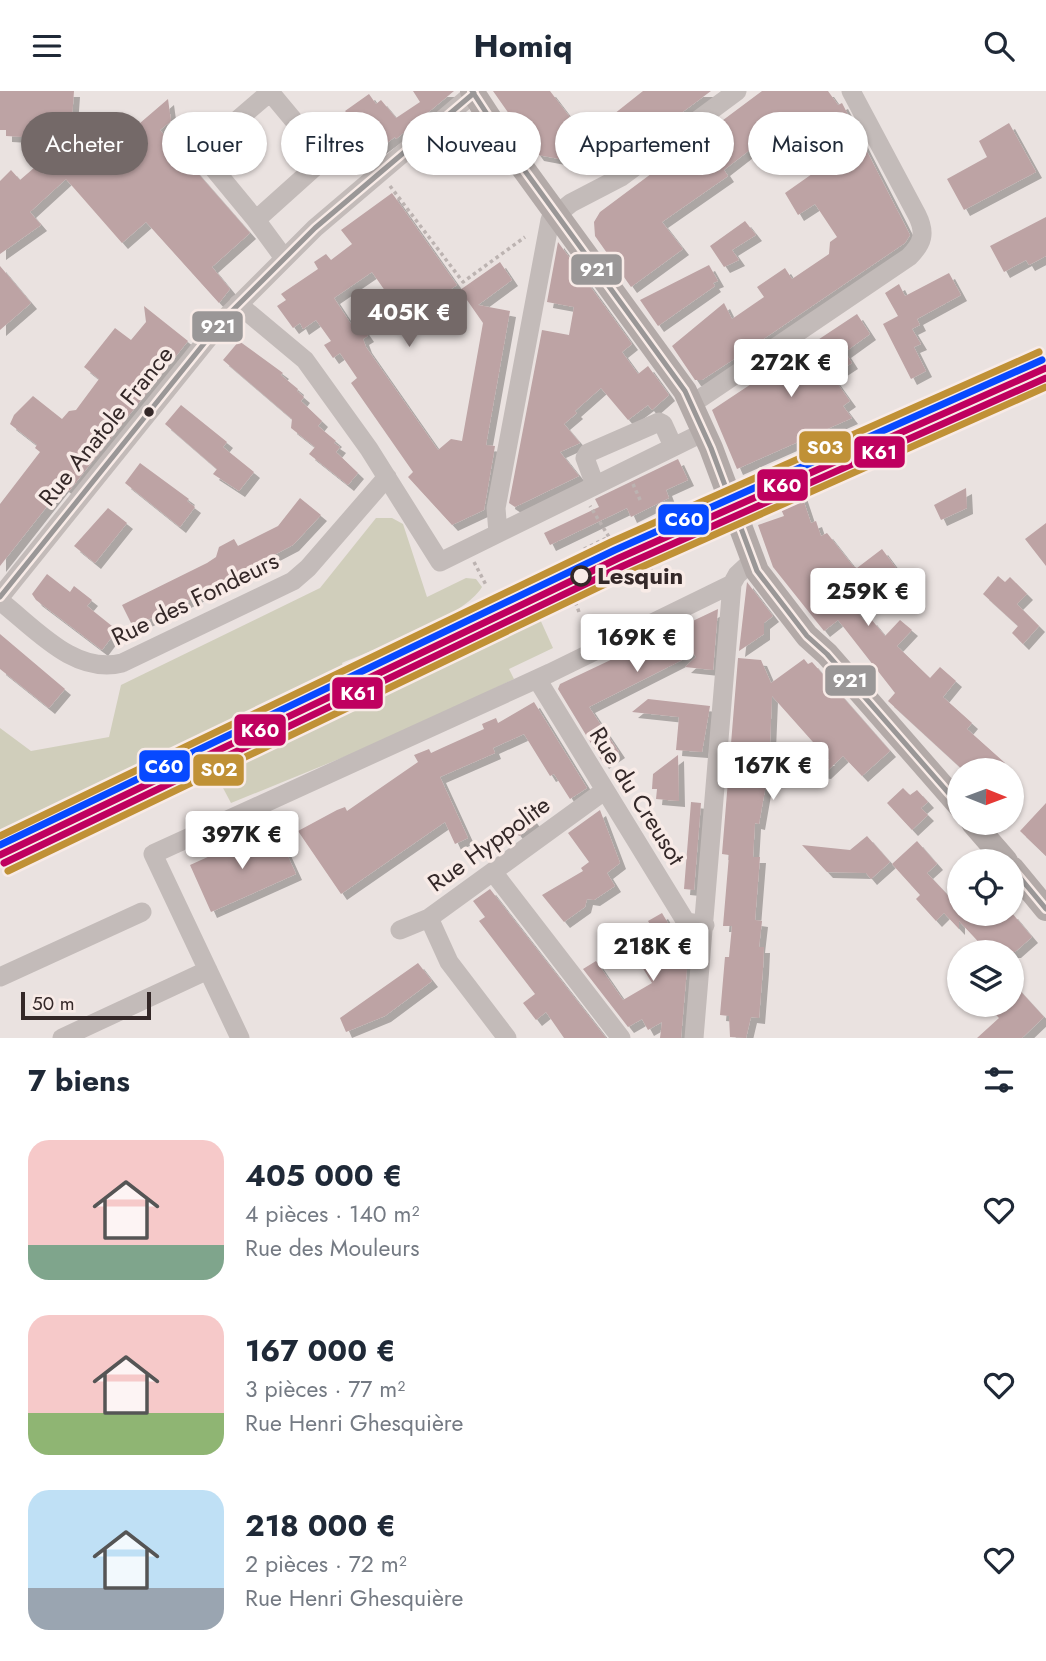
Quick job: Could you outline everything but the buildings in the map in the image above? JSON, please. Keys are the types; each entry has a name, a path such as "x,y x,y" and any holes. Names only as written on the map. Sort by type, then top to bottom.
{"main road":[{"path":"474,92 692,404 752,561 766,585 807,636 827,654 947,792"},
{"path":"983,835 996,849"},
{"path":"1024,882 1046,909"}],"street":[{"path":"498,533 496,508 546,228 556,213 621,177 737,91"},
{"path":"692,404 909,257 922,241 922,225 918,215 851,91"},
{"path":"256,219 325,157 270,92 234,123 181,129 256,219 284,258"},
{"name":"Rue Anatole France","path":"388,165 474,92"},
{"name":"Rue Anatole France","path":"0,599 238,305 284,258 377,175"},
{"path":"238,305 305,360 387,477 440,562 704,432"},
{"path":"588,488 584,458 588,453 659,422 663,424 673,446"},
{"name":"Rue des Fondeurs","path":"0,599 77,660 100,666 122,663 293,581 308,568 387,477"},
{"path":"240,1038 153,854 537,679 732,584 752,561"},
{"path":"694,1038 732,584"},
{"name":"Rue du Creusot","path":"537,679 686,922 705,925"},
{"name":"Rue Hyppolite","path":"400,930 429,918 604,791"},
{"path":"493,872 621,1038"},
{"path":"0,977 142,912"},
{"path":"429,918 449,962 507,1038"},
{"path":"62,1038 208,970"}],"path":[{"path":"382,175 463,282 525,237"},
{"path":"583,549 609,537 588,488"},
{"path":"670,544 733,510"},
{"path":"466,549 486,585"},
{"path":"648,563 655,578"},
{"path":"579,612 573,596 599,582"}],"shaded area":[{"path":"376,518 392,518 403,524 427,597 466,578 476,579 482,587 472,599 439,621 342,663 346,675 251,713 0,836 0,728 31,751 109,737 121,685 320,588"},
{"path":"539,617 553,648 509,669 514,679 393,737 231,803 214,771"}],"transit line":[{"name":"921","path":"472,91 517,160 685,391 711,448 757,571 807,636 827,654 947,791"},
{"name":"921","path":"0,597 223,320 315,228 474,93"},
{"name":"S03","path":"0,836 611,542 1039,352"},
{"name":"C60","path":"0,845 615,550 1042,360"},
{"name":"K60","path":"0,855 619,558 1046,368"},
{"name":"K61","path":"4,863 623,566 1046,378"},
{"name":"S02","path":"8,871 626,574 1046,387"},
{"name":"921","path":"1024,882 1046,909"}],"place":[{"name":"Lesquin","path":"581,576"}]}
